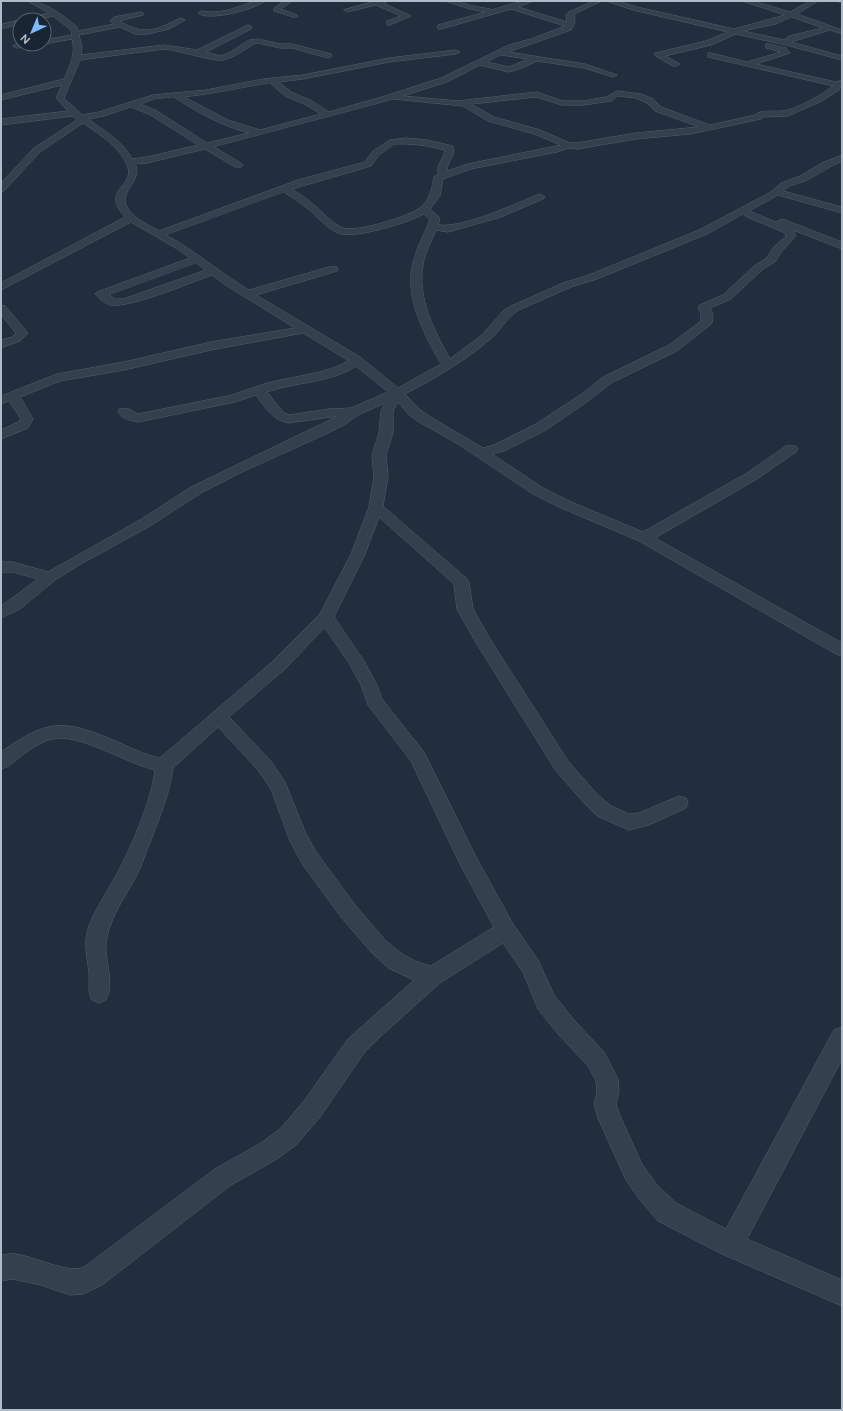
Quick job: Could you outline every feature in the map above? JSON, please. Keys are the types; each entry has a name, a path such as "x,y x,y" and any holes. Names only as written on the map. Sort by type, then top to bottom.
{"street":[{"path":"31,1 55,14 72,26 76,35 78,48 77,58 60,98 79,117 120,146 130,162 133,169 133,175 122,193 120,200 122,208 131,218 158,235 183,248 247,294 356,360 397,393 414,412 482,453 538,491 564,504 644,538 842,650"},
{"path":"201,13 209,14 226,12 262,1"},
{"path":"289,1 276,10 295,16"},
{"path":"348,10 385,1"},
{"path":"448,1 472,8 494,10"},
{"path":"441,27 494,10 530,1"},
{"path":"130,162 147,160 259,133 385,99 444,80 512,47 534,41 568,28 571,22 571,13 599,1"},
{"path":"610,1 635,9 787,43 842,58"},
{"path":"745,1 791,14 842,32"},
{"path":"676,64 658,55 708,43 733,32 782,19 815,1"},
{"path":"376,3 401,12 407,16 390,23"},
{"path":"509,6 569,25"},
{"path":"141,14 114,20 120,25 140,32 171,26 181,20"},
{"path":"817,24 836,20"},
{"path":"1,27 12,24"},
{"path":"52,40 120,25"},
{"path":"198,53 248,27"},
{"path":"787,43 788,40 792,38 831,28"},
{"path":"733,32 783,50 786,53"},
{"path":"77,58 164,47 177,48 221,58 232,55 252,42 261,41 276,45 292,46 328,56"},
{"path":"244,47 258,50"},
{"path":"747,64 786,53 799,51 803,48"},
{"path":"1,122 102,114 153,97 206,92 272,80 303,77 389,60 456,52"},
{"path":"502,53 584,66 613,75"},
{"path":"286,188 309,205 335,228 343,232 401,221 416,215 425,209 436,196 439,177 468,167 557,149 568,145 596,144 636,136 710,128 758,117 761,114 785,114 819,99 836,88 839,84 711,55"},
{"path":"480,63 508,70 517,68 536,59"},
{"path":"272,80 288,94 307,102 326,114"},
{"path":"1,98 66,81"},
{"path":"174,94 212,116 241,128 259,133"},
{"path":"385,99 410,99 458,103 537,94 562,103 584,103 608,99 617,94 638,96 650,101 658,109 710,128"},
{"path":"458,103 468,106 491,119 537,132 568,145"},
{"path":"132,104 154,113 238,165"},
{"path":"1,189 37,150 79,117"},
{"path":"158,235 286,188 368,164 376,153 392,142 427,143 450,148 450,156 442,167 442,171 445,174"},
{"path":"1,613 32,592 50,577 196,490 235,470 324,430 340,422 353,412 397,393 448,366 486,337 508,312 515,308 567,285 593,277 744,214 778,192 784,185 803,178 825,165 842,158"},
{"path":"778,192 840,209"},
{"path":"432,227 448,229 497,215 540,198"},
{"path":"425,209 435,218 416,268 416,283 424,314 435,343 448,366"},
{"path":"744,214 769,217 842,246"},
{"path":"482,453 499,448 541,428 607,380 673,348 701,328 707,322 707,313 704,307 726,297 734,291 759,267 771,260 777,250 790,236 789,230 744,214"},
{"path":"1,287 131,218"},
{"path":"198,259 101,294 112,302 124,302 213,271"},
{"path":"247,294 333,269"},
{"path":"1,308 22,333 16,339 1,344"},
{"path":"1,400 58,378 124,366 211,346 306,329"},
{"path":"124,412 130,416 138,418 235,398 259,390 337,371 356,360"},
{"path":"259,390 274,411 288,419 329,413 353,412"},
{"path":"98,993 100,976 96,950 96,938 105,913 129,871 148,826 162,785 164,765 278,666 326,617 358,554 376,507 382,477 380,455 386,434 387,411 397,393"},
{"path":"1,435 23,425 27,419 13,398 15,395"},
{"path":"644,538 752,476 791,449"},
{"path":"376,507 461,582 465,609 483,641 562,766 591,799 604,811 629,822 642,820 679,803"},
{"path":"1,567 16,567 39,576 50,577"},
{"path":"326,617 356,661 369,685 374,701 418,757 470,864 506,930 531,967 546,1002 552,1011 596,1059 606,1079 608,1092 605,1104 609,1118 634,1172 648,1192 667,1212 730,1245 842,1293"},
{"path":"219,717 264,764 280,787 298,836 310,859 348,911 378,946 395,961 412,970 433,976"},
{"path":"1,762 34,738 52,731 82,736 146,762 164,765"},
{"path":"1,1268 13,1266 41,1272 70,1282 83,1281 93,1276 223,1177 269,1151 288,1137 312,1109 356,1046 373,1029 433,976 506,930"},
{"path":"730,1245 842,1037"}]}
